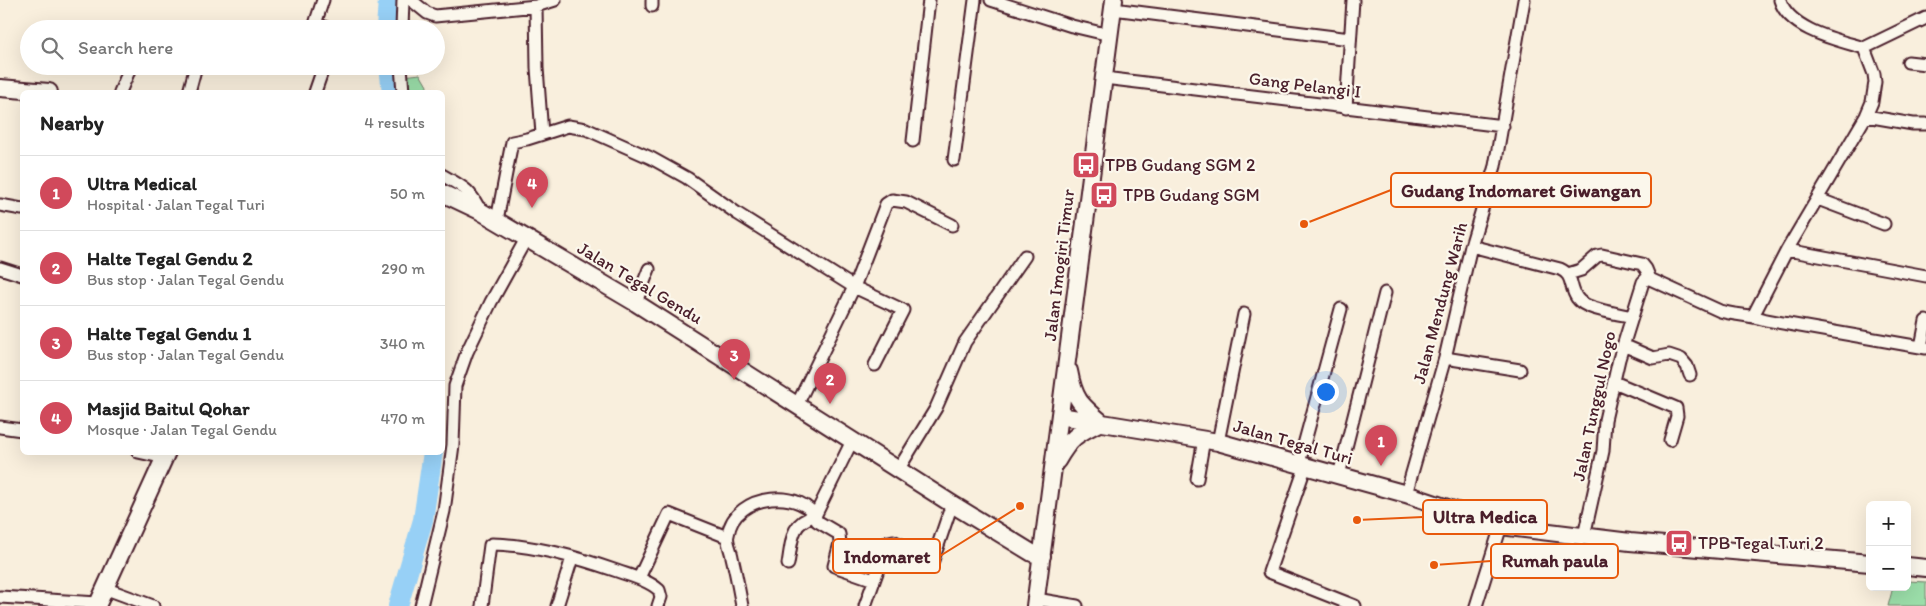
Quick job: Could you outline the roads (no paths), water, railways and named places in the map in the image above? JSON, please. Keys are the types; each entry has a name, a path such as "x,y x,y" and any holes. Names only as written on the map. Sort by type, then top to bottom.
{"main road":[{"name":"Jalan Imogiri Timur","path":"1035,602 1114,4"},
{"path":"0,88 24,90"},
{"name":"Jalan Tegal Gendu","path":"445,194 497,220 526,239 636,302 952,504 1032,553 1042,556"},
{"path":"1053,469 1068,442 1082,431 1101,422 1082,406 1072,387 1067,362"},
{"name":"Jalan Tegal Turi","path":"1060,416 1211,440 1406,494 1502,526 1584,536 1866,563"},
{"path":"99,599 166,455"},
{"path":"1911,566 1926,568"}],"street":[{"path":"316,20 323,0"},
{"path":"402,20 403,0"},
{"path":"411,0 427,13 435,16 536,6 551,3 555,0"},
{"path":"913,142 929,0"},
{"path":"954,160 975,0"},
{"path":"991,0 1072,26 1110,35"},
{"path":"1346,108 1353,0"},
{"name":"Jalan Mendung Warih","path":"1406,494 1445,358 1471,246 1495,166 1524,0"},
{"path":"1780,0 1786,13 1804,27 1864,48 1926,18"},
{"path":"1114,4 1350,39"},
{"path":"536,6 542,134"},
{"path":"1753,316 1787,250 1866,116 1872,102 1875,82 1864,48"},
{"path":"1908,62 1926,64"},
{"path":"121,90 127,75"},
{"path":"190,90 194,75"},
{"path":"316,90 321,75"},
{"path":"401,75 402,90"},
{"name":"Gang Pelangi I","path":"1104,78 1503,126"},
{"path":"1866,116 1913,124 1926,124"},
{"path":"497,220 512,142 568,126 586,129 651,158 687,178 738,214 854,288 903,310 875,365"},
{"path":"445,177 468,189 475,198 480,211"},
{"path":"1818,199 1884,224"},
{"path":"796,405 854,288 884,208 889,202 896,200 906,202 952,225"},
{"path":"0,205 20,209"},
{"path":"421,606 444,511 453,445 455,386 491,302 526,239"},
{"path":"1471,246 1560,269 1568,274 1575,295 1583,304 1632,317"},
{"path":"1787,250 1926,276"},
{"path":"1568,274 1584,267 1593,257 1602,255 1642,264 1650,279 1724,312 1924,347 1926,321"},
{"path":"898,470 936,408 965,342 1025,256"},
{"path":"0,268 20,274"},
{"path":"636,302 650,269"},
{"name":"Jalan Tunggul Nogo","path":"1584,536 1603,451 1604,420 1623,345 1644,282 1646,279 1650,279"},
{"path":"1339,475 1384,293"},
{"path":"1341,309 1302,464 1269,572 1355,606"},
{"path":"1197,479 1211,440 1244,314"},
{"path":"1623,345 1652,358 1669,355 1681,359 1687,366 1690,375"},
{"path":"1445,358 1520,370"},
{"path":"1614,382 1676,408 1677,416 1670,440"},
{"path":"0,427 20,430"},
{"path":"815,516 852,441"},
{"path":"742,606 727,537 734,518 741,510 758,500 768,498 794,502 807,508 817,521 839,534 840,543 834,566 874,580"},
{"path":"865,606 888,542 890,540 932,560 952,504"},
{"path":"639,578 668,514 727,537"},
{"path":"788,564 798,524 805,518 815,516"},
{"path":"1476,606 1502,526"},
{"path":"482,606 490,545 512,545 536,548 639,578 659,590 658,606"},
{"path":"557,606 572,558"},
{"path":"0,597 99,599 153,606"},
{"path":"1035,602 1078,606"}],"waterway":[{"path":"387,20 388,0"},
{"path":"390,75 392,90"},
{"path":"398,606 423,520 433,455"}],"place":[{"name":"TPB Gudang SGM 2","path":"1086,165"},
{"name":"TPB Gudang SGM","path":"1104,195"},
{"name":"Masjid Baitul Qohar","path":"532,208"},
{"name":"Gudang Indomaret Giwangan","path":"1304,224"},
{"name":"Halte Tegal Gendu 1","path":"734,380"},
{"name":"Halte Tegal Gendu 2","path":"830,404"},
{"name":"Ultra Medical","path":"1381,466"},
{"name":"Indomaret","path":"1020,506"},
{"name":"Ultra Medica","path":"1357,520"},
{"name":"TPB Tegal Turi 2","path":"1679,543"},
{"name":"Rumah paula","path":"1434,565"}]}
